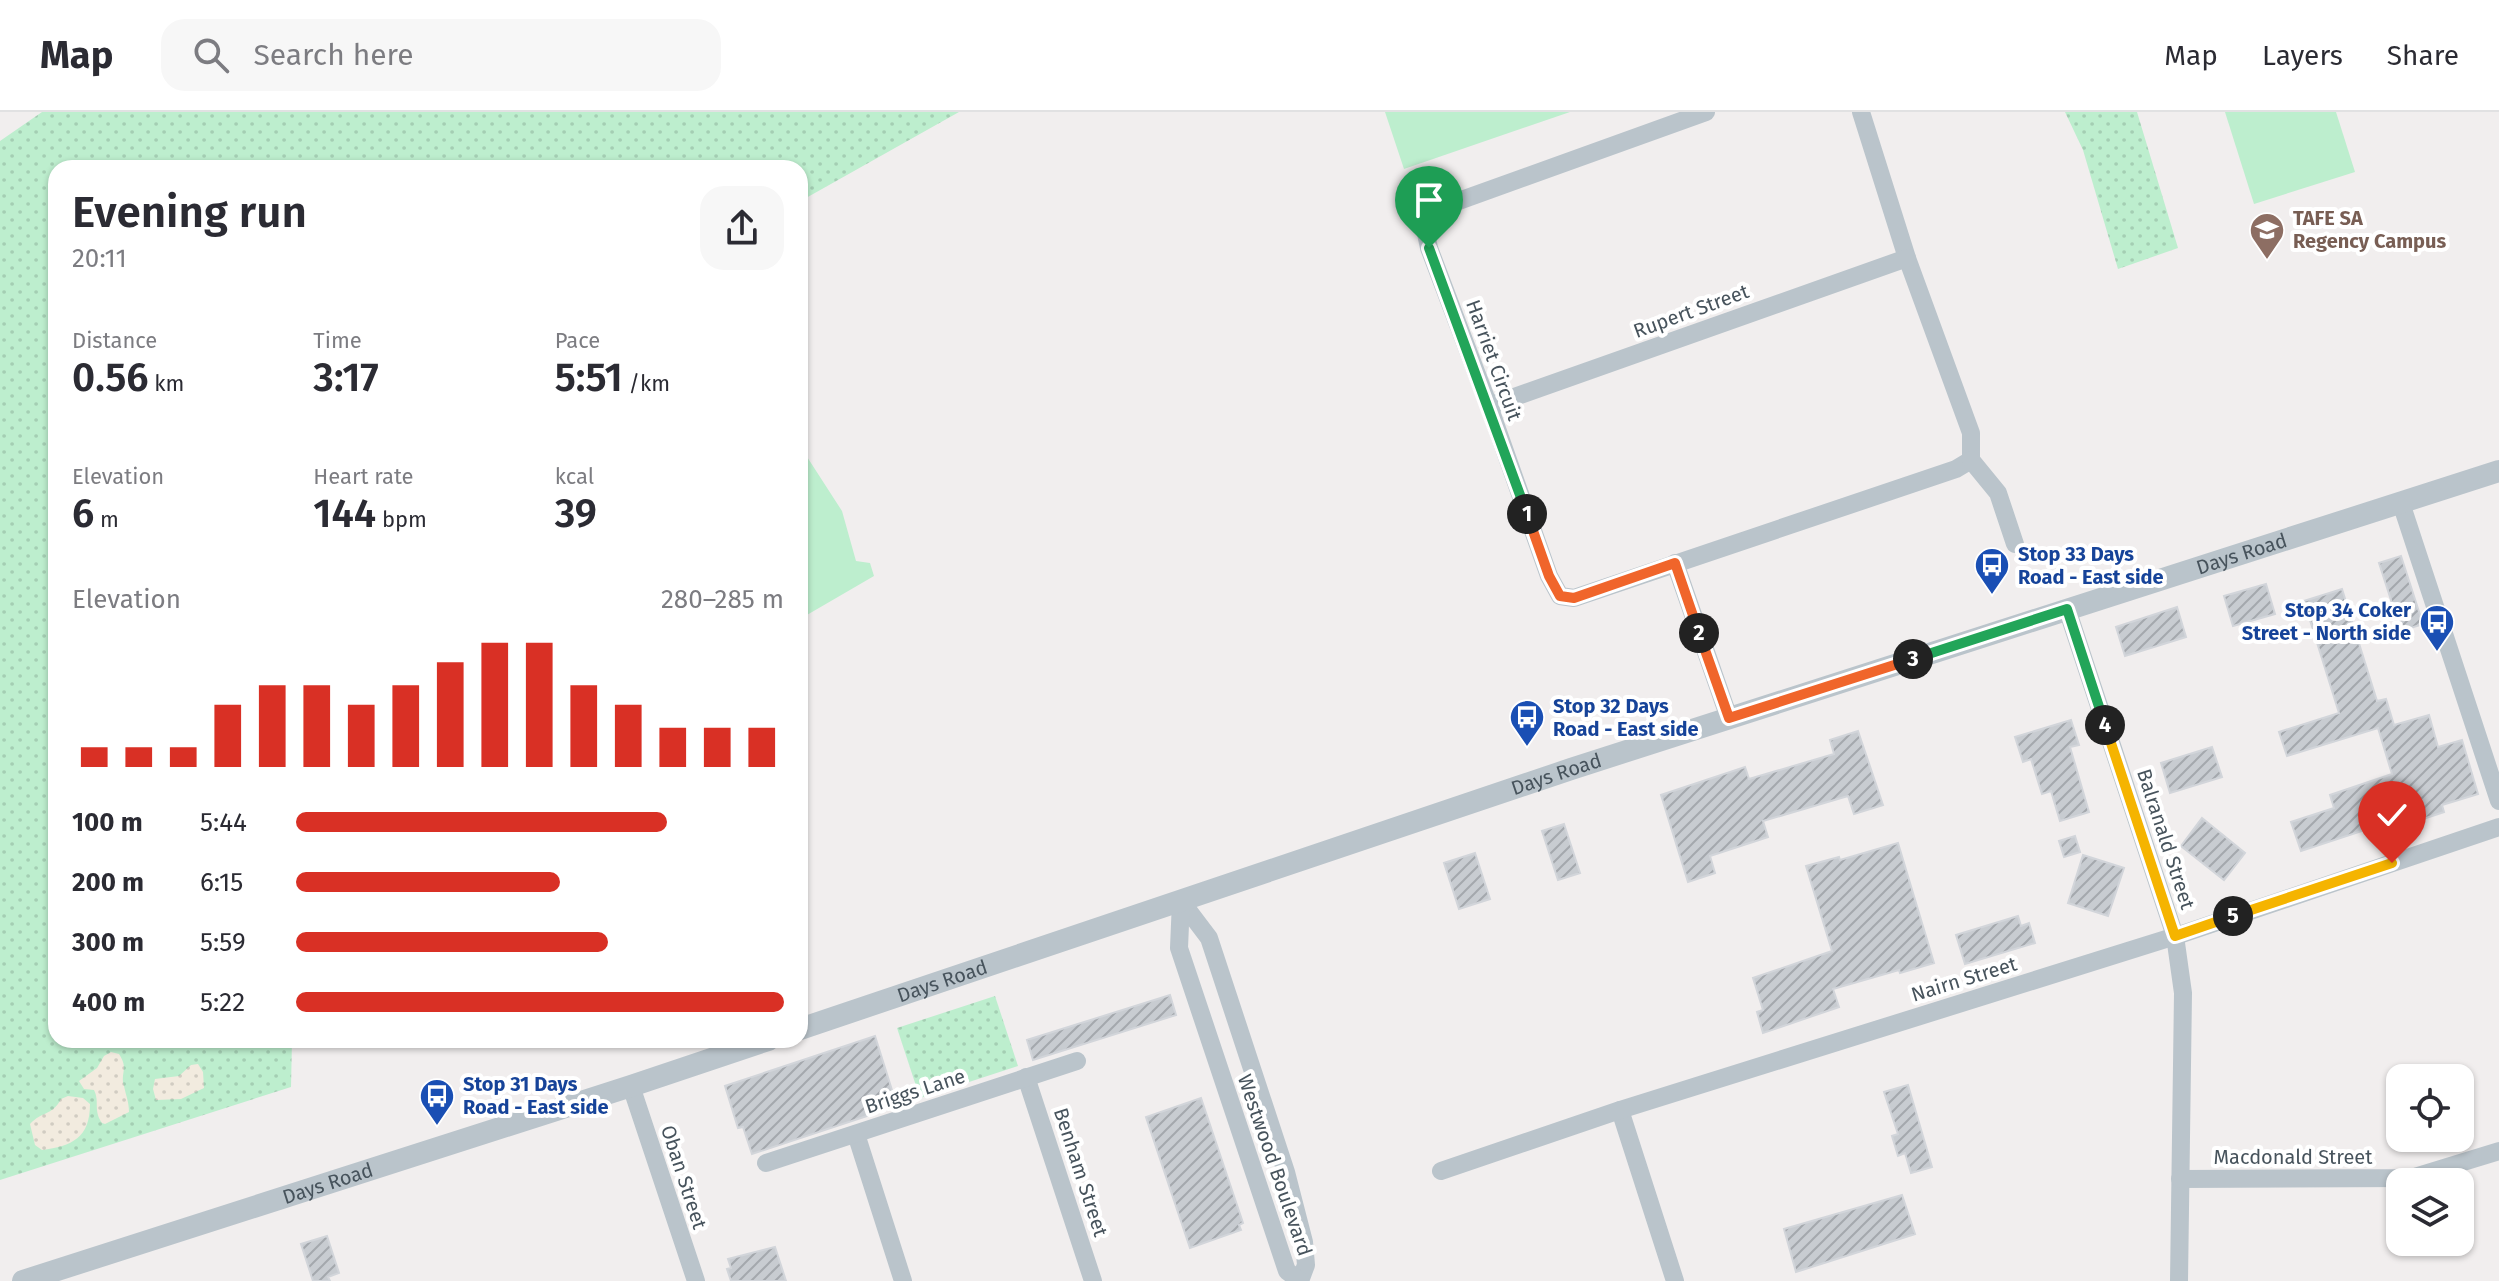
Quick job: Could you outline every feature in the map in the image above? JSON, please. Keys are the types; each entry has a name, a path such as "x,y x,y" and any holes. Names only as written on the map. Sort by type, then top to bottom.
{"street":[{"name":"Harriet Circuit","path":"1706,112 1442,207 1423,219 1429,248 1549,576 1560,596 1574,598 1956,469 1971,460"},
{"path":"1861,112 1907,258 1971,433 1971,460 1998,493 2015,544"},
{"name":"Rupert Street","path":"1489,406 1907,258"},
{"name":"Days Road","path":"808,1026 1729,718 2499,471"},
{"path":"2401,503 2499,801"},
{"path":"1675,563 1729,718"},
{"name":"Balranald Street","path":"2067,609 2175,936 2183,993 2179,1281"},
{"name":"Nairn Street","path":"1441,1171 1620,1110 2175,936 2499,827"},
{"name":"Westwood Boulevard","path":"1181,901 1209,938 1290,1186 1304,1242 1306,1265 1300,1281 1287,1271 1179,948 1181,901"},
{"path":"1196,999 1215,989 1226,992"},
{"name":"Days Road","path":"23,1281 744,1048"},
{"name":"Briggs Lane","path":"766,1163 1077,1061"},
{"name":"Benham Street","path":"1026,1077 1093,1281"},
{"name":"Oban Street","path":"631,1086 696,1281"},
{"path":"1620,1110 1675,1281"},
{"path":"856,1134 903,1281"},
{"name":"Macdonald Street","path":"2180,1179 2411,1178 2499,1151"}],"green space":[{"path":"42,112 959,112 808,197 808,160 48,160 48,1048 292,1048 291,1087 0,1180 0,141"},
{"path":"1385,112 1570,112 1404,169"},
{"path":"2065,112 2137,112 2178,248 2118,269 2083,150"},
{"path":"2225,112 2336,112 2355,172 2254,204"},
{"path":"808,458 842,511 856,561 870,563 874,576 808,614"},
{"path":"995,996 1018,1066 920,1098 897,1028"}],"sand":[{"path":"111,1052 119,1054 123,1064 129,1112 105,1124 98,1114 94,1090 84,1089 79,1081 97,1068 104,1056"},
{"path":"198,1064 203,1072 204,1088 181,1099 156,1100 153,1089 155,1079 179,1076 191,1065"},
{"path":"68,1096 83,1098 90,1104 87,1125 70,1143 42,1150 35,1145 30,1124"}],"building":[{"path":"2401,556 2423,624 2401,631 2379,563"},
{"path":"2266,584 2275,614 2233,626 2224,596"},
{"path":"2342,589 2377,701 2386,699 2394,725 2429,715 2438,747 2462,740 2478,794 2442,805 2444,812 2414,822 2388,830 2386,823 2301,851 2291,822 2334,808 2330,795 2392,774 2378,728 2287,756 2279,732 2339,713 2304,601"},
{"path":"2177,607 2186,637 2125,656 2116,627"},
{"path":"2071,720 2079,745 2070,747 2089,812 2060,821 2051,791 2042,794 2031,759 2023,762 2015,737"},
{"path":"1858,731 1883,805 1854,814 1848,796 1763,821 1768,837 1710,856 1715,873 1688,882 1661,795 1745,767 1749,779 1834,754 1830,740"},
{"path":"2212,747 2222,777 2170,793 2161,763"},
{"path":"2202,818 2245,853 2224,880 2181,846"},
{"path":"1564,824 1580,873 1558,880 1542,831"},
{"path":"2075,836 2080,852 2064,857 2059,841"},
{"path":"1898,843 1934,963 1833,989 1839,1007 1763,1033 1757,1012 1763,1010 1753,978 1832,951 1806,866 1839,857 1840,860"},
{"path":"1475,853 1490,899 1459,909 1444,863"},
{"path":"2083,855 2124,868 2108,916 2068,903"},
{"path":"2018,916 2021,926 2029,923 2035,943 1965,964 1956,935"},
{"path":"1170,995 1176,1015 1033,1060 1027,1040"},
{"path":"875,1036 897,1106 752,1154 743,1127 738,1128 725,1086"},
{"path":"1908,1085 1932,1167 1911,1173 1905,1153 1898,1156 1892,1136 1898,1134 1884,1092"},
{"path":"1201,1098 1243,1223 1239,1225 1241,1230 1190,1248 1146,1117"},
{"path":"1902,1195 1915,1234 1796,1272 1784,1229"},
{"path":"327,1236 339,1273 328,1277 330,1281 313,1281 301,1244"},
{"path":"775,1247 786,1281 731,1281 728,1259"}],"place":[{"name":"TAFE SA Regency Campus","path":"2267,261"},
{"name":"Stop 33 Days Road - East side","path":"1992,596"},
{"name":"Stop 34 Coker Street - North side","path":"2437,653"},
{"name":"Stop 32 Days Road - East side","path":"1527,748"},
{"name":"Stop 31 Days Road - East side","path":"437,1127"}],"route":[{"path":"1429,248 1549,576 1560,596 1574,598 1675,563 1729,718 2067,609 2175,936 2392,863"}]}
